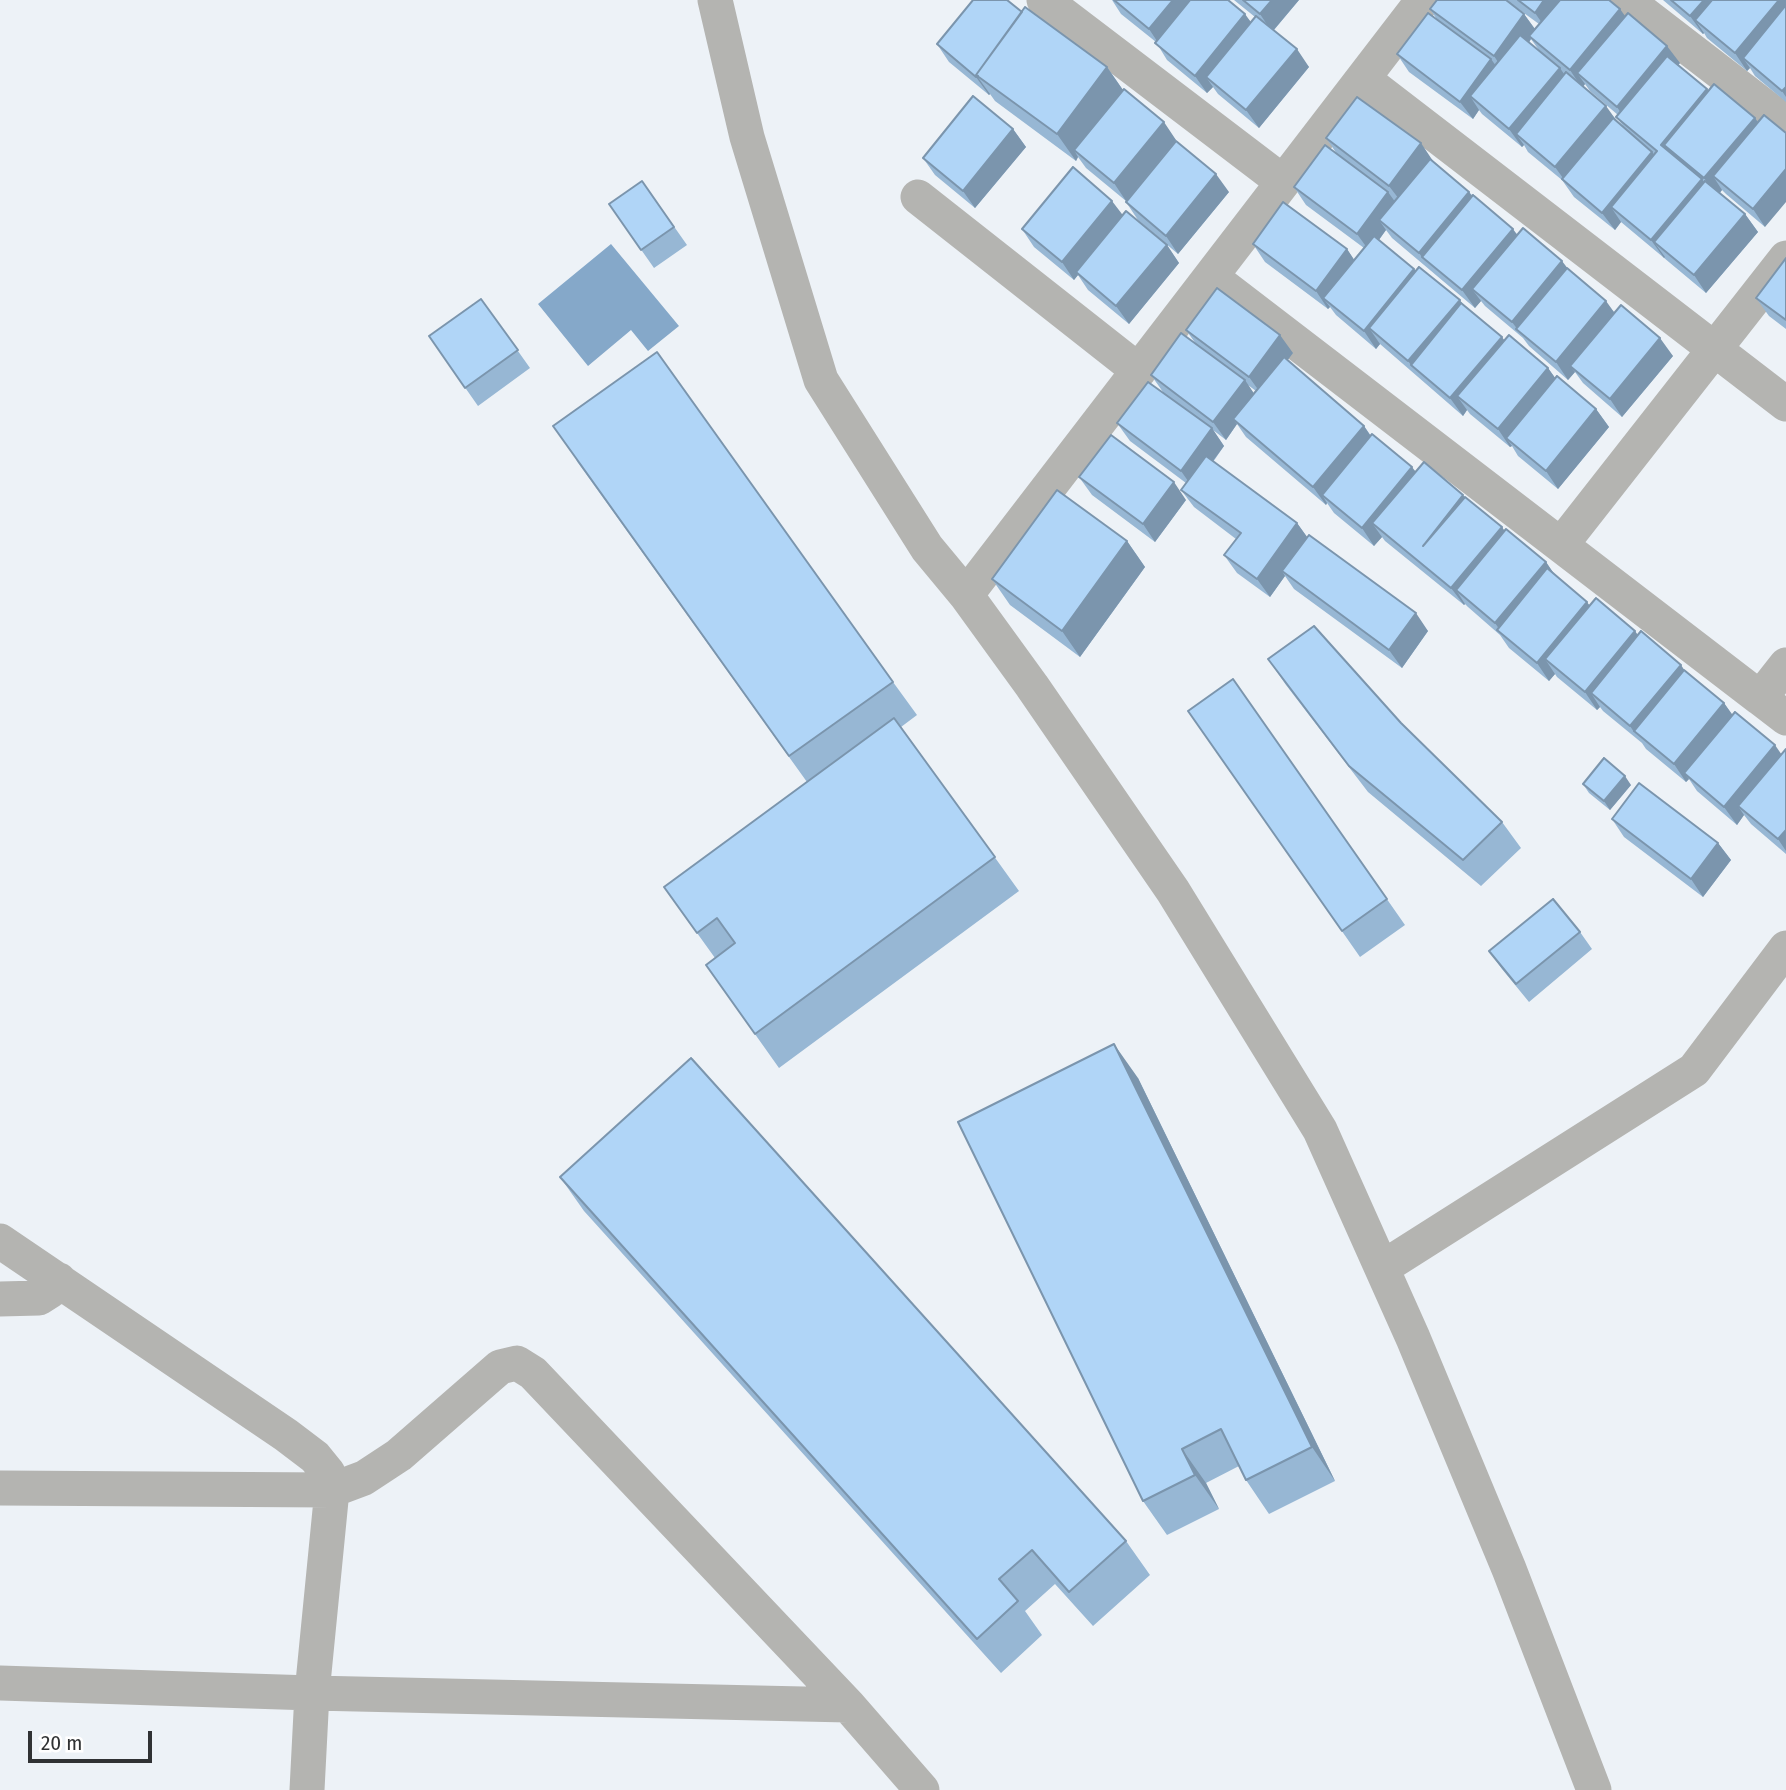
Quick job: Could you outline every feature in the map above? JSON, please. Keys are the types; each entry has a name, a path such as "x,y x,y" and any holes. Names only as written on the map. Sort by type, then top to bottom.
{"street":[{"path":"715,0 747,137 821,380 927,548 966,595 1032,686 1173,891 1320,1129 1382,1268 1509,1569 1594,1790"},
{"path":"1044,0 1283,182"},
{"path":"1626,0 1786,123"},
{"path":"966,595 1363,79 1408,6"},
{"path":"1363,79 1786,404"},
{"path":"918,197 1139,371"},
{"path":"1561,545 1786,258"},
{"path":"1210,277 1773,708 1786,665"},
{"path":"1382,1268 1694,1070 1786,948"},
{"path":"0,1241 286,1435 328,1473 332,1490 312,1693 307,1790"},
{"path":"0,1299 39,1298 50,1291 59,1280"},
{"path":"0,1488 332,1490 364,1478 399,1455 500,1367 517,1363 533,1373 848,1705 922,1790"},
{"path":"0,1683 848,1705"}],"water":[{"path":"611,244 679,326 648,351 631,330 588,366 538,304"}],"building":[{"path":"973,0 1007,0 1022,12 976,77 937,44"},
{"path":"1114,0 1173,0 1149,29"},
{"path":"1190,0 1228,0 1245,14 1195,76 1155,43"},
{"path":"1243,0 1272,0 1260,14"},
{"path":"1437,0 1506,0 1524,14 1494,56 1430,9"},
{"path":"1518,0 1544,0 1535,13"},
{"path":"1560,0 1609,0 1620,9 1570,70 1529,36"},
{"path":"1671,0 1704,0 1690,16"},
{"path":"1712,0 1779,0 1735,53 1695,20"},
{"path":"1786,5 1786,87 1782,91 1743,58"},
{"path":"1025,7 1107,67 1057,134 976,75"},
{"path":"1428,13 1491,59 1460,102 1397,54"},
{"path":"1628,13 1667,46 1617,107 1577,73"},
{"path":"1256,16 1297,49 1246,110 1206,77"},
{"path":"1520,35 1560,68 1509,129 1470,96"},
{"path":"1667,56 1707,89 1661,145 1702,179 1651,240 1611,207 1657,151 1616,117"},
{"path":"1566,72 1606,106 1555,167 1516,134"},
{"path":"1714,84 1755,118 1704,178 1664,145"},
{"path":"1124,89 1164,122 1114,183 1074,150"},
{"path":"973,96 1013,129 963,191 923,158"},
{"path":"1357,97 1421,143 1389,186 1326,138"},
{"path":"1764,115 1786,133 1786,169 1753,209 1713,176"},
{"path":"1613,118 1652,152 1602,213 1562,179"},
{"path":"1176,141 1216,174 1166,236 1126,202"},
{"path":"1325,145 1388,192 1357,234 1294,187"},
{"path":"1430,159 1469,192 1419,253 1379,220"},
{"path":"1073,167 1112,201 1062,262 1022,229"},
{"path":"642,181 674,227 641,250 609,204"},
{"path":"1705,181 1745,214 1694,275 1654,242"},
{"path":"1473,195 1513,229 1462,290 1422,257"},
{"path":"1283,202 1347,249 1316,291 1253,244"},
{"path":"1126,211 1167,245 1116,306 1076,272"},
{"path":"1523,228 1562,261 1512,322 1472,289"},
{"path":"1374,236 1414,269 1364,331 1323,298"},
{"path":"1786,258 1786,320 1756,298"},
{"path":"1419,267 1460,300 1408,361 1369,328"},
{"path":"1567,268 1606,301 1556,362 1516,329"},
{"path":"1217,288 1280,335 1249,377 1186,330"},
{"path":"481,299 518,350 465,388 429,336"},
{"path":"1461,303 1502,337 1450,398 1411,365"},
{"path":"1621,305 1660,338 1610,399 1570,366"},
{"path":"1181,333 1245,380 1213,422 1151,375"},
{"path":"1509,335 1548,368 1498,429 1457,396"},
{"path":"657,352 893,682 789,756 553,426"},
{"path":"1284,357 1364,426 1313,487 1233,419"},
{"path":"1557,376 1596,409 1546,471 1506,438"},
{"path":"1148,382 1212,428 1181,471 1117,423"},
{"path":"1372,434 1412,467 1362,528 1322,495"},
{"path":"1111,435 1174,482 1143,524 1079,477"},
{"path":"1206,456 1297,523 1257,579 1224,555 1241,533 1181,490"},
{"path":"1424,462 1463,495 1423,546 1465,497 1502,527 1451,588 1372,523"},
{"path":"1057,490 1127,541 1062,631 992,579"},
{"path":"1506,529 1546,562 1495,623 1456,590"},
{"path":"1309,535 1416,613 1389,650 1282,571"},
{"path":"1547,568 1587,602 1537,663 1497,630"},
{"path":"1596,598 1635,631 1585,692 1545,659"},
{"path":"1314,626 1401,723 1502,822 1463,860 1349,766 1268,659"},
{"path":"1641,631 1681,665 1630,726 1591,693"},
{"path":"1684,670 1724,703 1674,764 1634,731"},
{"path":"1233,679 1387,899 1342,931 1188,711"},
{"path":"1735,712 1775,745 1724,807 1684,773"},
{"path":"894,718 995,857 755,1034 706,965 735,943 717,918 697,933 664,887"},
{"path":"1786,749 1786,830 1778,839 1738,806"},
{"path":"1604,758 1625,776 1604,801 1583,784"},
{"path":"1639,783 1718,843 1691,879 1612,819"},
{"path":"1553,899 1580,932 1516,984 1489,951"},
{"path":"1114,1044 1312,1447 1246,1480 1221,1429 1182,1449 1195,1475 1143,1501 958,1122"},
{"path":"691,1058 1126,1541 1069,1592 1032,1550 999,1579 1018,1601 977,1639 560,1177"}]}
